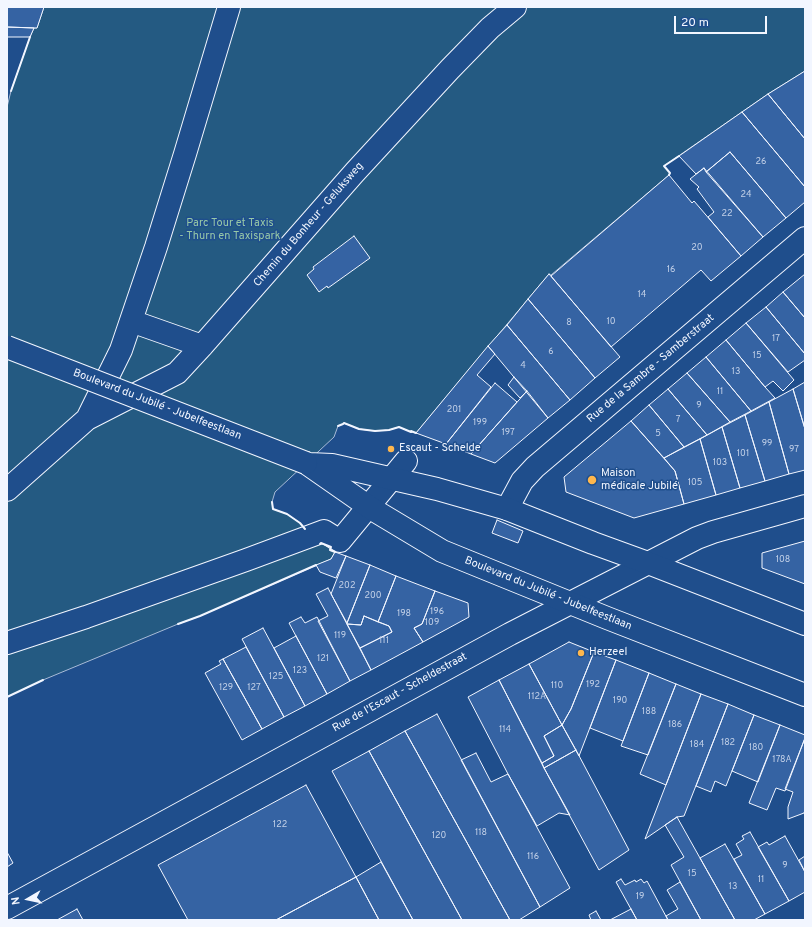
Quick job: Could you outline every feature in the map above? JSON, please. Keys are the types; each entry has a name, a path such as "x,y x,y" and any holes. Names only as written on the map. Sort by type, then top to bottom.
{"street":[{"path":"7,490 87,419 121,350 186,154 229,7"},
{"name":"Chemin du Bonheur - Geluksweg","path":"87,419 177,373 355,172 450,69 490,28 514,7"},
{"name":"Rue de la Sambre - Samberstraat","path":"507,509 522,481 536,467 805,238"},
{"path":"130,321 202,346"},
{"name":"Boulevard du Jubilé - Jubelfeestlaan","path":"7,347 306,463 369,507 442,551 805,695"},
{"path":"7,643 86,617 324,531 340,541 406,461"},
{"name":"Boulevard du Jubilé - Jubelfeestlaan","path":"306,463 332,465 437,489 507,509 805,624"},
{"name":"Rue de l'Escaut - Scheldestraat","path":"7,908 510,634 697,538 805,506"}],"green space":[{"name":"Parc Tour et Taxis - Thurn en Taxispark","path":"44,7 805,7 805,71 768,94 664,166 670,173 669,175 551,275 549,274 416,433 399,427 389,430 375,431 359,429 344,423 338,426 334,437 275,492 272,502 273,509 287,514 300,523 310,533 316,543 321,543 331,547 330,550 335,552 331,559 200,616 43,680 7,697 7,107 30,37 34,28 37,28"}],"building":[{"path":"7,7 44,7 37,28 7,27"},
{"path":"7,27 34,28 30,37 7,37"},
{"path":"805,71 805,139 768,94"},
{"path":"768,94 805,139 805,187 742,112"},
{"path":"742,112 805,187 805,202 786,218 730,152 706,172 704,168 696,174 679,156"},
{"path":"730,152 786,218 763,237 706,172"},
{"path":"704,168 763,237 741,256 708,217 714,212 697,189 699,187 690,179"},
{"path":"669,175 692,203 694,201 741,256 711,281 701,270 611,347 551,276"},
{"path":"354,236 370,258 328,288 327,286 319,292 307,275 314,269 313,267"},
{"path":"549,274 620,357 595,378 528,299"},
{"path":"805,274 805,318 783,292"},
{"path":"783,292 805,318 805,354 766,307"},
{"path":"528,299 595,378 570,400 507,325"},
{"path":"766,307 805,354 805,360 788,372 746,323"},
{"path":"746,323 794,380 783,391 773,381 765,387 726,340"},
{"path":"507,325 570,400 548,418 488,346"},
{"path":"726,340 775,398 751,411 706,357"},
{"path":"488,346 495,354 477,375 491,387 446,444 416,433"},
{"path":"706,357 751,411 730,422 687,373"},
{"path":"687,373 730,422 707,435 668,389"},
{"path":"514,377 527,391 520,398 508,385"},
{"path":"805,382 805,429 793,389"},
{"path":"495,383 517,402 471,454 446,444"},
{"path":"668,389 707,435 684,447 649,405"},
{"path":"793,389 805,429 805,470 789,474 769,402"},
{"path":"527,391 548,418 495,463 471,454"},
{"path":"769,402 789,474 765,481 745,415"},
{"path":"649,405 684,447 664,458 631,421"},
{"path":"745,415 765,481 740,488 722,427"},
{"path":"631,421 675,471 684,504 634,518 566,492 564,477"},
{"path":"722,427 740,488 716,495 700,439"},
{"path":"700,439 716,495 684,504 675,471 664,458"},
{"path":"497,520 523,531 518,543 492,533"},
{"path":"805,541 805,584 762,568 762,553"},
{"path":"335,552 346,556 336,578 320,572 316,565 331,559"},
{"path":"346,556 370,565 347,623 331,594"},
{"path":"370,565 396,576 378,622 364,616 361,625 347,624 347,623"},
{"path":"396,576 435,591 422,624 414,628 423,642 371,670 360,648 392,632 389,626 378,622"},
{"path":"328,588 371,670 350,681 318,621 328,616 316,594"},
{"path":"435,591 468,603 469,617 423,642 414,628 422,624"},
{"path":"364,616 389,626 392,632 360,648 347,624 361,625"},
{"path":"301,617 305,623 317,617 350,681 327,694 289,623"},
{"path":"263,628 305,706 284,717 242,639"},
{"path":"296,636 327,694 305,706 274,648"},
{"path":"569,642 594,652 571,709 562,725 529,664"},
{"path":"246,647 284,717 262,729 223,659"},
{"path":"594,652 616,660 579,756 562,725 571,709"},
{"path":"223,659 262,729 242,740 205,673 221,664 219,661"},
{"path":"616,660 649,673 623,741 590,728"},
{"path":"529,664 562,725 544,736 554,756 542,763 499,680"},
{"path":"649,673 676,684 648,755 621,746"},
{"path":"499,680 570,815 559,813 537,826 508,774 468,697"},
{"path":"676,684 701,694 666,785 640,774"},
{"path":"701,694 728,704 684,816 677,817 645,839"},
{"path":"728,704 754,715 726,786 715,781 711,792 696,786"},
{"path":"437,714 540,907 519,920 510,920 405,731"},
{"path":"754,715 780,725 758,782 732,771"},
{"path":"562,725 576,750 544,768 542,763 554,756 544,736"},
{"path":"780,725 805,735 805,738 785,791 776,788 767,810 749,803"},
{"path":"405,731 510,920 462,920 369,751"},
{"path":"805,738 805,810 804,813 788,819 788,807 793,792 785,789"},
{"path":"576,750 629,850 599,870 544,768"},
{"path":"369,751 462,920 413,920 332,771"},
{"path":"476,753 491,782 508,774 570,888 540,907 461,760"},
{"path":"306,785 356,877 276,920 188,920 158,865"},
{"path":"677,817 735,920 701,920 671,865 684,857 665,825"},
{"path":"750,832 789,901 765,914 734,859 742,855 736,844 744,839 742,836"},
{"path":"785,836 805,872 805,892 789,901 758,847 767,842 769,845"},
{"path":"725,844 765,914 754,920 735,920 700,858"},
{"path":"7,852 13,863 7,867"},
{"path":"805,856 805,872 799,860"},
{"path":"381,862 413,920 379,920 356,877"},
{"path":"356,877 379,920 276,920"},
{"path":"621,879 625,885 635,880 636,882 641,879 644,883 647,881 668,920 637,920 616,882"},
{"path":"680,882 701,920 668,920 666,916 678,909 667,890"},
{"path":"77,909 83,920 57,920"},
{"path":"631,909 637,920 610,920"},
{"path":"596,911 601,920 591,920 589,915"}],"wall":[{"path":"11,91 30,37"},
{"path":"669,175 670,173 664,166 679,156"},
{"path":"338,426 344,423 359,429 375,431 389,430 399,427 416,433"},
{"path":"272,502 273,509 287,514 300,523 305,529"},
{"path":"320,544 321,543 331,547 330,550 335,552"},
{"path":"178,624 200,616 316,565"},
{"path":"7,697 43,680"}],"place":[{"name":"Escaut - Schelde","path":"391,449"},
{"name":"Maison médicale Jubilé","path":"592,480"},
{"name":"Herzeel","path":"581,653"}]}
